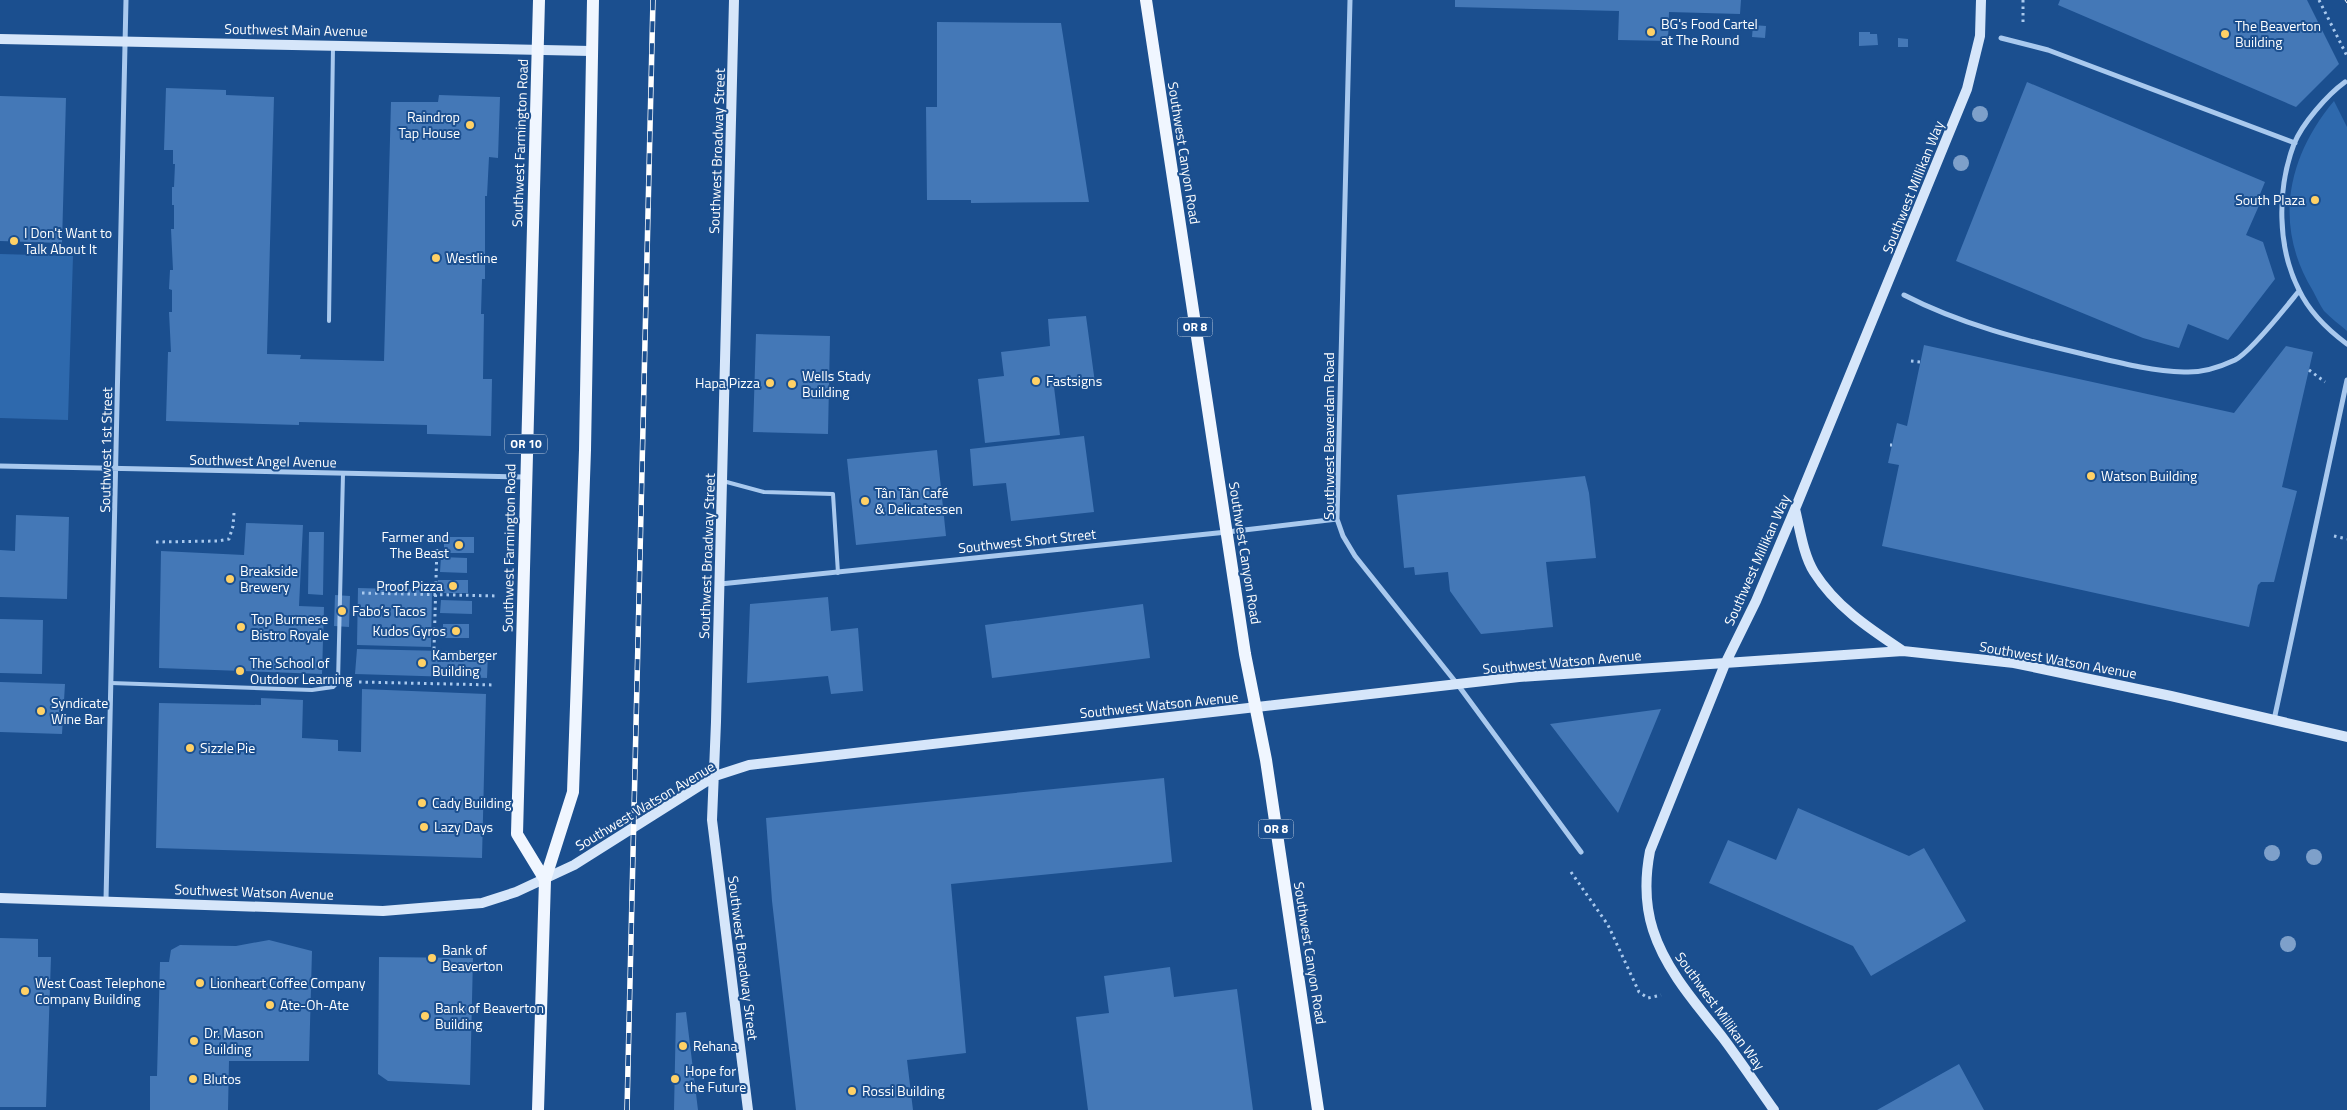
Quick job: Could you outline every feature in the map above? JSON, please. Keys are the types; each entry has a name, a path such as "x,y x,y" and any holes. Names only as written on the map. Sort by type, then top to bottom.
{"main road":[{"name":"Southwest Farmington Road","path":"538,0 517,834 545,880"},
{"path":"538,1110 545,880 573,792 585,450 593,0"},
{"name":"Southwest Canyon Road","path":"1146,0 1245,654 1256,709 1318,1110"}],"street":[{"name":"Southwest 1st Street","path":"106,900 126,0"},
{"name":"Southwest Broadway Street","path":"734,0 723,481 715,776 712,820 748,1110"},
{"name":"Southwest Beaverdam Road","path":"1350,0 1337,519 1355,556 1458,685 1582,852"},
{"name":"Southwest Millikan Way","path":"1774,1110 1686,990 1662,953 1653,930 1647,903 1647,866 1650,851 1663,816 1725,664 1756,601 1795,509 1967,90 1980,36 1981,0"},
{"path":"2001,38 2048,50 2295,143"},
{"name":"Southwest Main Avenue","path":"0,39 537,48 591,51"},
{"path":"2344,82 2326,99 2295,143 2283,180 2283,220 2286,257 2299,291 2313,311 2334,334 2347,344"},
{"path":"1904,295 1930,309 2026,340 2136,367 2186,372 2212,369 2237,359 2299,291"},
{"path":"2274,720 2347,380"},
{"name":"Southwest Angel Avenue","path":"0,466 525,477"},
{"path":"1795,509 1805,551 1814,572 1851,616 1903,651"},
{"name":"Southwest Short Street","path":"720,584 1337,519"},
{"name":"Southwest Watson Avenue","path":"0,898 106,900 383,911 482,903 545,880 619,838 715,776 749,766 779,760 1256,709 1519,677 1903,651 2014,663 2347,737"}],"lane":[{"path":"329,321 333,45"},
{"path":"111,683 312,690 333,687 338,682 344,474"},
{"path":"723,481 764,492 833,494 838,572"}],"path":[{"path":"2319,0 2347,56"},
{"path":"1911,362 1921,362"},
{"path":"156,542 218,541 229,539 234,526 234,513"},
{"path":"434,649 437,545"},
{"path":"341,592 498,596"},
{"path":"338,682 496,684"},
{"path":"1582,852 1570,862 1571,871 1608,926 1639,992 1648,998 1686,990"}],"shaded area":[{"name":"South Plaza","path":"2334,101 2347,127 2347,331 2324,311 2300,266 2293,242 2290,217 2291,193 2296,169 2305,145"},
{"path":"0,254 73,256 68,420 0,418"}],"building":[{"path":"1455,0 1741,0 1740,14 1669,12 1668,41 1618,40 1619,11 1455,7"},
{"name":"The Beaverton Building","path":"2060,0 2307,0 2339,64 2296,107 2058,5"},
{"path":"937,22 1061,23 1089,202 971,203 971,200 927,200 926,107 937,107"},
{"path":"1753,25 1766,26 1765,38 1752,37"},
{"path":"1859,32 1877,34 1878,45 1859,46"},
{"path":"1898,38 1908,39 1908,47 1898,47"},
{"path":"2027,82 2265,182 2258,199 2261,201 2246,235 2263,242 2275,279 2228,340 2188,324 2179,348 2143,338 1956,261"},
{"name":"Westline","path":"166,88 226,90 226,95 274,97 267,354 301,355 300,359 384,361 391,102 438,102 439,95 500,97 498,158 489,157 487,196 485,196 485,279 482,279 481,314 484,314 483,379 492,379 491,436 427,434 427,425 299,422 299,425 166,421 168,352 171,352 169,312 172,312 172,290 169,289 170,270 173,270 171,229 174,229 172,187 174,187 175,164 173,164 173,150 164,150"},
{"path":"0,96 66,98 62,243 0,241"},
{"name":"Fastsigns","path":"1086,316 1095,383 1054,387 1060,435 985,443 978,379 1004,376 1001,352 1050,346 1048,319"},
{"name":"Wells Stady Building","path":"756,334 830,336 828,434 753,432"},
{"name":"Watson Building","path":"1924,345 2234,413 2286,346 2313,352 2282,487 2297,491 2274,582 2261,582 2258,585 2249,627 1882,546 1899,465 1888,463 1897,423 1907,426"},
{"path":"1084,436 1094,512 1011,521 1006,483 973,486 970,449"},
{"path":"937,450 946,536 856,545 847,459"},
{"path":"1585,476 1589,493 1596,558 1546,562 1553,627 1481,634 1450,591 1448,572 1415,575 1414,567 1404,568 1397,495"},
{"path":"16,515 69,517 67,599 0,597 0,550 15,551"},
{"path":"246,523 303,525 299,606 324,607 322,674 159,668 161,551 244,555"},
{"path":"309,532 324,532 323,595 308,594"},
{"name":"Farmer and The Beast","path":"444,537 474,537 474,553 444,553"},
{"path":"441,557 467,558 467,573 440,572"},
{"name":"Proof Pizza","path":"438,580 468,580 468,593 438,593"},
{"path":"358,588 432,590 431,647 357,645"},
{"name":"Fabo’s Tacos","path":"335,595 350,596 349,627 334,626"},
{"path":"828,597 831,631 858,628 863,691 831,694 828,676 747,683 750,604"},
{"path":"441,600 472,601 472,614 440,613"},
{"path":"1143,604 1150,658 992,678 985,625"},
{"path":"0,619 43,620 42,674 0,673"},
{"name":"Kudos Gyros","path":"443,624 469,624 469,638 443,638"},
{"name":"Kamberger Building","path":"357,649 488,652 487,678 355,674"},
{"path":"0,682 65,684 62,734 0,732"},
{"path":"362,689 486,694 482,858 156,848 159,703 261,705 261,698 303,700 302,738 338,740 338,751 361,752"},
{"path":"1661,709 1618,813 1550,724"},
{"path":"1164,778 1172,862 951,884 966,1053 907,1060 913,1110 796,1110 772,901 766,818"},
{"path":"1798,808 1909,856 1924,848 1966,921 1871,976 1853,946 1709,883 1728,840 1776,860"},
{"name":"West Coast Telephone Company Building","path":"0,938 38,939 38,957 51,957 46,1107 0,1107"},
{"path":"269,940 312,951 309,1061 229,1061 228,1110 150,1110 150,1076 157,1076 160,962 169,962 171,950 180,945 236,946"},
{"name":"Bank of Beaverton Building","path":"379,957 473,958 470,1085 388,1081 378,1074"},
{"path":"1170,967 1174,997 1237,989 1253,1110 1088,1110 1076,1017 1109,1013 1104,976"},
{"name":"Rehana","path":"686,1012 698,1110 674,1110 676,1013"},
{"path":"1959,1064 1984,1110 1877,1110"}],"railway":[{"path":"627,1110 653,0"}],"place":[{"name":"BG's Food Cartel at The Round","path":"1651,32"},
{"name":"The Beaverton Building","path":"2225,34"},
{"name":"Raindrop Tap House","path":"470,125"},
{"name":"South Plaza","path":"2315,200"},
{"name":"I Don't Want to Talk About It","path":"14,241"},
{"name":"Westline","path":"436,258"},
{"name":"Fastsigns","path":"1036,381"},
{"name":"Hapa Pizza","path":"770,383"},
{"name":"Wells Stady Building","path":"792,384"},
{"name":"Watson Building","path":"2091,476"},
{"name":"Tân Tân Café & Delicatessen","path":"865,501"},
{"name":"Farmer and The Beast","path":"459,545"},
{"name":"Breakside Brewery","path":"230,579"},
{"name":"Proof Pizza","path":"453,586"},
{"name":"Fabo’s Tacos","path":"342,611"},
{"name":"Top Burmese Bistro Royale","path":"241,627"},
{"name":"Kudos Gyros","path":"456,631"},
{"name":"Kamberger Building","path":"422,663"},
{"name":"The School of Outdoor Learning","path":"240,671"},
{"name":"Syndicate Wine Bar","path":"41,711"},
{"name":"Sizzle Pie","path":"190,748"},
{"name":"Cady Building","path":"422,803"},
{"name":"Lazy Days","path":"424,827"},
{"name":"Bank of Beaverton","path":"432,958"},
{"name":"Lionheart Coffee Company","path":"200,983"},
{"name":"West Coast Telephone Company Building","path":"25,991"},
{"name":"Ate-Oh-Ate","path":"270,1005"},
{"name":"Bank of Beaverton Building","path":"425,1016"},
{"name":"Dr. Mason Building","path":"194,1041"},
{"name":"Rehana","path":"683,1046"},
{"name":"Blutos","path":"193,1079"},
{"name":"Hope for the Future","path":"675,1079"},
{"name":"Rossi Building","path":"852,1091"}]}
